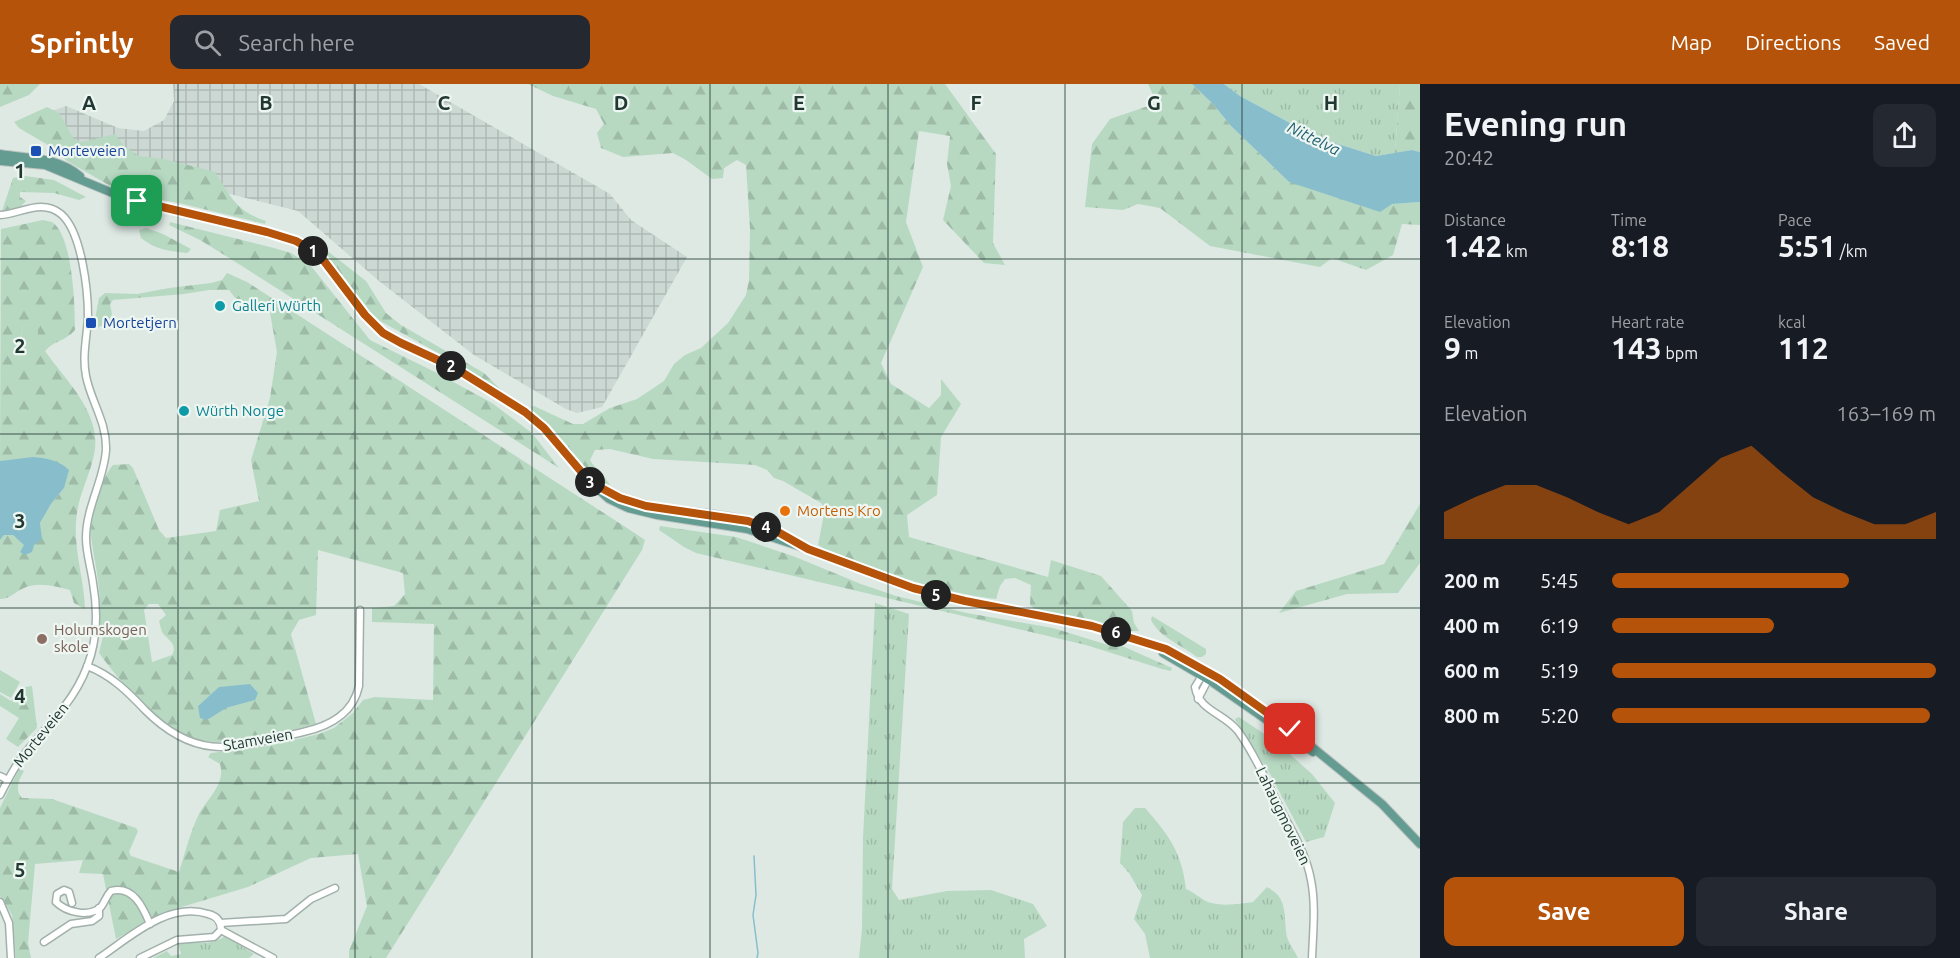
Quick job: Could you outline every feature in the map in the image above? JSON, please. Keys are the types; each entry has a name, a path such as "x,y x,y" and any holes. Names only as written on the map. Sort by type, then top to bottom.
{"main road":[{"path":"0,154 38,157 55,161 72,169 107,192 127,199 296,241 324,261 365,315 383,333 455,368 525,412 544,428 580,471 609,499 634,511 737,526 936,595 1092,626 1140,640 1206,676 1331,763 1382,804 1420,844"},
{"path":"0,161 45,165 86,180"}],"street":[{"name":"Morteveien","path":"0,216 40,207 58,212 73,231 81,262 87,306 84,355 86,375 102,421 106,443 104,462 86,527 86,546 95,603 94,638 87,666 66,706 23,755 0,795"},
{"name":"Stamveien","path":"87,666 111,678 161,725 178,736 204,746 235,747 327,725 341,717 351,707 357,697 359,686 360,610"},
{"name":"Lahaugmoveien","path":"1206,676 1195,687 1198,699 1229,720 1241,736 1302,852 1313,892 1312,958"},
{"path":"0,776 8,780"},
{"path":"220,923 286,919 311,899 335,888"},
{"path":"44,942 71,924 95,919 99,916 99,908 109,892 114,890 123,890 132,894 150,924"},
{"path":"72,903 69,892 61,891 57,894 55,899 58,904 72,911 85,913 99,908"},
{"path":"0,902 3,914 9,923 10,958"},
{"path":"99,958 150,924 163,918 190,912 211,915 220,923 221,930 216,936 170,942 140,958"},
{"path":"221,930 273,958"}],"shaded area":[{"path":"173,84 419,84 610,194 631,220 687,257 602,407 577,413 566,409 474,355 379,281 298,211 154,175 41,139 38,116 66,106 118,128 144,131 164,120 174,101"}],"green space":[{"path":"0,84 40,84 29,95 0,107"},
{"path":"528,84 945,84 996,154 993,243 1005,265 984,263 943,220 951,186 947,164 950,136 919,131 906,222 923,267 881,363 891,384 929,408 941,395 941,379 961,404 941,437 937,495 907,515 909,537 1048,577 1051,560 1101,576 1132,611 1134,623 1139,631 1037,611 1030,605 1031,585 1015,578 1005,579 996,599 973,596 929,586 823,548 818,545 825,509 821,503 755,465 653,459 610,449 595,450 590,460 610,485 585,469 531,407 534,406 573,424 583,424 610,408 637,399 664,381 674,364 685,355 701,348 728,323 746,295 749,280 750,229 746,165 737,160 724,168 723,178 712,179 673,153 623,157 601,148 597,133 604,124 596,109 553,96"},
{"path":"1148,84 1192,84 1231,126 1289,182 1392,204 1420,202 1420,225 1402,224 1393,255 1366,270 1332,258 1320,267 1210,246 1160,208 1138,204 1123,210 1085,207 1092,144 1110,119 1157,103"},
{"path":"1224,84 1400,84 1395,153 1376,156 1316,137 1240,96"},
{"path":"1400,84 1420,84 1420,152 1412,150 1395,153"},
{"path":"47,107 59,113 74,139 82,142 115,134 124,146 139,156 164,159 215,172 235,202 248,213 266,221 265,224 112,187 67,161 48,145 19,128 14,122"},
{"path":"25,176 54,180 86,197 79,200 54,193 20,192 20,197 26,201 20,207 2,211 13,178"},
{"path":"43,220 52,222 59,229 69,256 75,330 45,351 81,399 93,426 94,455 76,522 76,544 85,609 74,603 70,590 46,585 33,585 0,599 0,540 4,535 13,535 25,545 20,552 41,539 40,523 64,488 0,461 1,229","holes":["23,325 38,327 18,361"]},
{"path":"170,222 291,253 311,266 370,340 492,403 532,433 559,468 226,256 169,225"},
{"path":"146,228 191,249 187,253 168,251 152,245 141,238 139,230"},
{"path":"308,239 316,242 366,281 386,313 401,325 484,373 502,391 471,371 380,321 365,308 346,280"},
{"path":"227,273 247,282 645,540 642,550 386,958 349,958 349,951 367,906 358,854 311,858 248,887 165,912 116,939 103,874 79,873 83,860 35,864 28,943 31,958 16,958 12,915 0,896 0,808 19,769 24,771 18,788 22,798 52,799 136,828 138,831 129,852 131,856 179,872 196,821 202,808 215,791 220,778 220,764 208,757 211,753 268,746 319,734 334,728 353,713 363,700 375,697 433,700 434,624 372,622 372,608 394,606 405,594 403,573 318,550 316,615 299,620 291,634 316,724 240,741 216,742 198,739 181,733 149,710 122,682 99,653 104,632 99,618 98,584 91,528 94,509 108,471 113,465 129,464 133,468 159,530 166,538 216,531 220,510 259,501 251,460 270,398 277,352 269,307 255,303 240,304 229,290 113,300 110,304 112,314 109,321 105,321 97,328 94,324 99,298 105,293 137,294 222,280","holes":["149,604 158,604 166,615 159,621 162,632 172,642 174,648 172,655 152,662 144,610","220,687 254,700 226,708 198,706"]},
{"path":"23,325 38,326 38,348 33,366 18,361"},
{"path":"1420,504 1420,563 1398,593 1347,594 1279,613 1296,591 1384,564"},
{"path":"660,526 736,537 793,556 896,596 967,613 1053,628 1108,645 1120,645 1172,668 1171,671 1162,669 1086,645 696,553 659,530"},
{"path":"875,603 909,614 892,889 899,900 947,891 991,890 1033,904 1047,926 1024,939 1025,958 859,958"},
{"path":"1152,616 1206,649 1206,654 1197,657 1160,632 1151,620"},
{"path":"0,670 20,682 11,698 0,692"},
{"path":"32,686 37,728 18,747 6,739 19,718 0,706 0,694 11,701 19,688"},
{"path":"1239,717 1276,742 1312,774 1335,803 1324,837 1306,842 1270,774 1235,719"},
{"path":"1135,808 1145,808 1173,845 1181,865 1186,889 1208,902 1219,904 1253,902 1267,887 1274,891 1282,902 1287,937 1298,958 1150,958 1145,934 1134,919 1142,895 1120,863 1123,822"},
{"path":"225,936 254,954 249,958 153,958 167,951 171,956 181,954 178,943 208,943"}],"water":[{"name":"Nittelva","path":"1192,84 1224,84 1240,96 1316,137 1376,156 1412,150 1420,152 1420,202 1392,204 1380,212 1289,182 1231,126"},
{"path":"33,457 57,462 69,470 64,488 40,523 42,539 34,545 32,552 25,555 20,552 24,545 13,535 4,535 0,540 0,461"},
{"path":"250,684 258,693 255,700 226,708 207,720 200,718 198,706 219,687"}],"waterway":[{"path":"754,856 756,895 753,915 757,958"}],"place":[{"name":"Morteveien","path":"36,151"},
{"name":"Galleri Würth","path":"220,306"},
{"name":"Mortetjern","path":"91,323"},
{"name":"Würth Norge","path":"184,411"},
{"name":"Mortens Kro","path":"785,511"},
{"name":"Holumskogen skole","path":"42,639"}],"route":[{"path":"137,201 267,232 296,241 308,248 324,261 365,315 383,333 439,359 511,402 544,428 590,482 620,498 646,506 748,521 770,528 808,549 913,588 936,595 1092,626 1166,649 1220,679 1290,729"}]}
